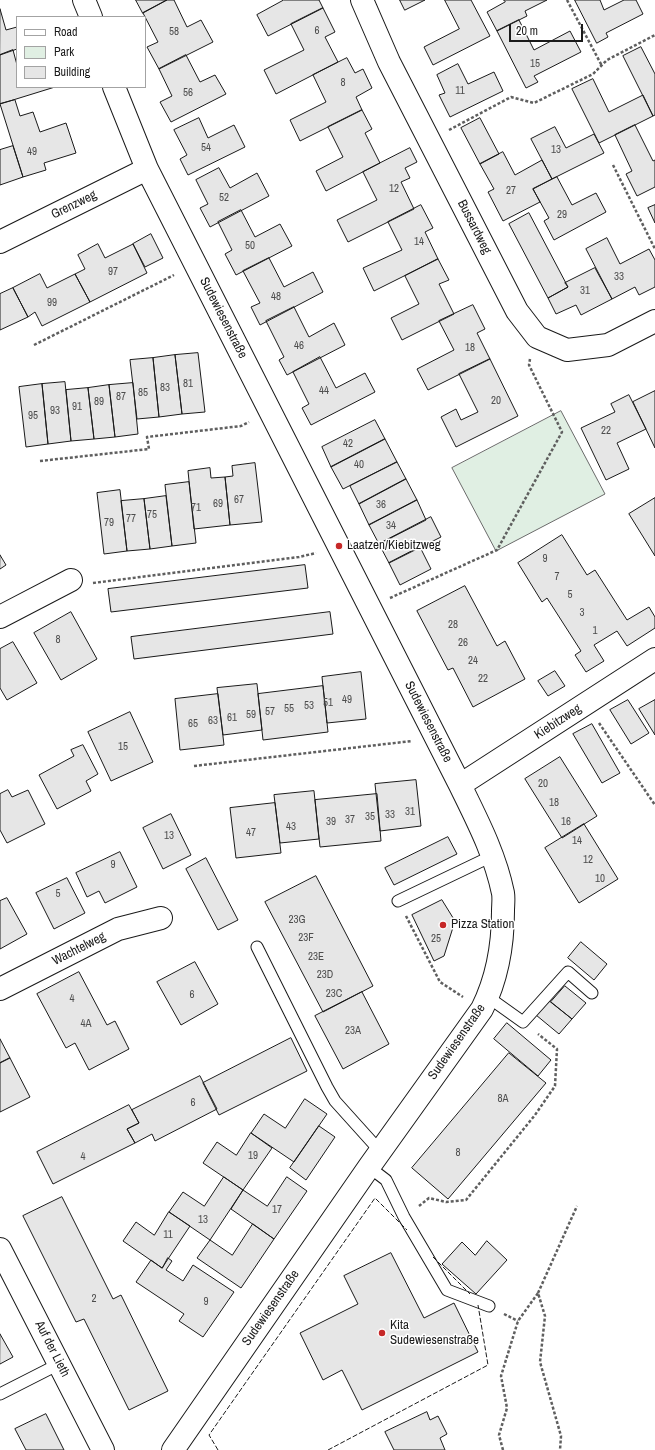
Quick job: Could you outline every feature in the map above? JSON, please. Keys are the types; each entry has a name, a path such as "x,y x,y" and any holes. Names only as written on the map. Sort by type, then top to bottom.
{"street":[{"path":"84,0 91,16"},
{"name":"Bussardweg","path":"362,0 389,62 517,311 536,337"},
{"name":"Sudewiesenstraße","path":"114,88 147,169 271,411 485,836 503,894 501,954 485,1003 374,1159 173,1450"},
{"name":"Grenzweg","path":"0,242 147,169"},
{"path":"536,337 567,350 608,345 655,321"},
{"path":"0,617 71,580"},
{"name":"Kiebitzweg","path":"460,785 655,659"},
{"name":"Wachtelweg","path":"0,989 118,929 161,918"},
{"name":"Auf der Lieth","path":"0,1249 104,1450"}],"lane":[{"path":"398,901 492,856"},
{"path":"257,947 326,1087 374,1159 404,1217 447,1290 489,1306"},
{"path":"485,1003 523,1022 568,972 592,993"},
{"path":"0,1394 60,1364"}],"path":[{"path":"567,0 602,66"},
{"path":"429,140 511,97 534,103 593,74 607,60 655,35"},
{"path":"613,165 655,249"},
{"path":"34,345 196,264"},
{"path":"370,608 497,550 562,432 529,364 536,337"},
{"path":"40,461 149,449 147,437 241,426 271,411"},
{"path":"71,580 94,583 299,557 339,546"},
{"path":"586,704 655,805"},
{"path":"194,766 436,739"},
{"path":"398,901 440,982 485,1003"},
{"path":"404,1217 429,1198 446,1202 466,1200 535,1116 555,1086 557,1049 523,1022"},
{"path":"503,1450 499,1435 507,1408 501,1376 518,1321 538,1293 577,1206"},
{"path":"538,1293 545,1316 540,1362 560,1436 560,1450"},
{"path":"504,1314 518,1321"}],"green space":[{"path":"561,411 605,494 496,551 452,468"}],"building":[{"path":"136,0 167,0 143,13"},
{"path":"167,0 174,0 187,27 201,20 213,42 159,69 147,47 158,42 146,16 143,13"},
{"path":"284,0 319,0 323,8 268,36 257,15"},
{"path":"400,0 425,0 405,10"},
{"path":"445,0 471,0 490,36 433,65 424,47 459,29"},
{"path":"504,0 547,0 525,11 527,16 497,31 487,12 505,2"},
{"path":"575,0 600,0 604,10 624,0 636,0 643,14 606,33 608,37 597,43"},
{"path":"323,8 335,32 325,37 338,62 276,94 264,70 304,50 291,24"},
{"path":"0,9 6,30 16,27 16,49 0,55"},
{"path":"519,20 534,50 570,31 581,52 534,76 538,82 526,88 497,31"},
{"path":"641,47 655,74 655,115 653,116 623,56"},
{"path":"13,50 16,61 16,88 52,88 0,104 0,55"},
{"path":"186,55 200,82 215,75 226,94 171,122 160,102 172,96 159,69"},
{"path":"347,58 355,73 363,69 372,88 356,97 362,110 300,141 290,120 326,102 313,75"},
{"path":"458,64 468,84 494,72 503,91 450,117 439,95 445,93 437,75"},
{"path":"593,79 609,112 643,95 653,116 599,143 572,89"},
{"path":"15,100 20,116 33,112 40,132 66,123 76,153 44,163 46,170 23,177 0,104"},
{"path":"362,110 372,129 365,133 380,163 326,191 316,171 343,157 328,127"},
{"path":"199,118 208,138 234,125 245,147 188,175 180,159 187,155 174,130"},
{"path":"480,118 499,154 480,164 461,128"},
{"path":"635,125 653,161 655,160 655,187 637,196 626,174 632,171 615,135"},
{"path":"555,127 566,148 594,134 604,153 552,179 531,139"},
{"path":"13,146 23,177 0,185 0,150"},
{"path":"410,148 417,162 405,168 410,178 401,182 414,209 348,242 337,220 377,200 363,172"},
{"path":"503,152 515,175 542,160 552,179 533,189 540,202 503,221 488,192 494,189 480,164"},
{"path":"219,168 230,188 257,173 269,196 210,227 200,208 208,204 196,180"},
{"path":"557,177 572,205 596,193 606,212 554,240 544,221 549,218 533,189"},
{"path":"421,205 433,228 425,232 438,259 374,291 363,268 402,250 388,222"},
{"path":"655,205 655,223 648,208"},
{"path":"241,210 255,237 280,224 292,246 236,275 225,254 232,250 218,222"},
{"path":"529,213 568,287 548,298 509,224"},
{"path":"151,234 163,258 145,267 133,244"},
{"path":"607,238 620,264 649,249 655,260 655,287 639,295 635,287 612,299 586,249"},
{"path":"98,244 105,258 133,244 147,273 90,302 75,274 85,269 78,255"},
{"path":"269,258 284,287 313,272 323,292 260,325 251,307 260,303 243,271"},
{"path":"438,259 449,280 439,284 454,314 402,340 391,318 419,304 405,276"},
{"path":"595,268 612,299 581,315 576,305 556,314 548,298 568,287 565,283"},
{"path":"40,274 47,288 75,274 90,302 42,326 35,312 28,317 13,288"},
{"path":"13,288 28,317 0,330 0,294"},
{"path":"473,305 485,329 477,333 490,359 428,390 417,369 454,350 439,321"},
{"path":"294,307 309,337 334,323 345,345 287,375 279,360 284,357 266,321"},
{"path":"198,353 205,412 182,414 175,355"},
{"path":"175,355 182,414 159,417 153,358"},
{"path":"320,357 336,388 365,373 375,392 311,425 302,408 309,404 293,372"},
{"path":"153,358 159,417 137,419 130,360"},
{"path":"490,359 518,416 456,447 441,417 456,409 461,420 478,412 459,374"},
{"path":"65,382 71,441 48,444 42,384"},
{"path":"133,383 138,434 115,437 109,385"},
{"path":"42,384 48,444 26,447 19,387"},
{"path":"109,385 115,437 94,439 88,388"},
{"path":"88,388 94,439 71,441 66,390"},
{"path":"655,391 655,448 633,402"},
{"path":"629,395 646,429 617,443 629,469 606,480 581,428 615,412 611,404"},
{"path":"375,420 385,439 331,467 322,447"},
{"path":"385,439 397,462 343,489 331,467"},
{"path":"397,462 406,479 359,504 350,486"},
{"path":"255,463 262,522 230,525 225,477 233,476 232,466"},
{"path":"210,468 211,478 225,477 230,525 194,529 188,471"},
{"path":"406,479 417,500 369,525 359,504"},
{"path":"189,482 196,543 172,546 165,485"},
{"path":"120,490 127,551 104,554 97,493"},
{"path":"166,496 172,546 150,549 144,499"},
{"path":"655,498 655,556 629,514"},
{"path":"144,499 150,549 127,551 121,501"},
{"path":"417,500 426,520 379,544 369,525"},
{"path":"431,517 441,537 389,563 379,544"},
{"path":"562,535 587,575 595,570 627,620 649,607 655,617 655,628 627,646 617,631 594,645 604,661 586,672 575,655 581,651 547,598 542,602 518,563"},
{"path":"420,547 431,569 400,585 389,563"},
{"path":"0,555 6,565 0,569"},
{"path":"305,565 308,588 111,612 108,589"},
{"path":"465,586 497,646 505,641 525,679 473,707 453,668 448,670 417,611"},
{"path":"71,612 97,659 61,680 34,633"},
{"path":"330,612 333,634 134,659 131,637"},
{"path":"13,642 37,683 7,700 0,688 0,649"},
{"path":"555,671 565,686 548,696 538,681"},
{"path":"361,672 366,719 327,723 322,677"},
{"path":"257,684 262,730 223,735 217,688"},
{"path":"323,686 328,732 263,740 258,694"},
{"path":"218,694 224,745 180,750 175,699"},
{"path":"628,700 649,733 631,744 610,710"},
{"path":"655,700 655,735 639,709"},
{"path":"130,712 153,762 111,781 88,732"},
{"path":"592,724 620,773 602,783 573,734"},
{"path":"83,745 98,774 86,781 91,791 57,809 39,775 74,756 71,750"},
{"path":"560,757 597,816 562,838 525,779"},
{"path":"416,780 421,826 380,831 375,784"},
{"path":"8,790 12,797 28,790 45,824 7,843 0,830 0,794"},
{"path":"314,791 319,839 280,843 274,795"},
{"path":"377,794 381,841 320,847 315,800"},
{"path":"275,803 281,853 236,858 230,808"},
{"path":"171,814 191,855 163,869 143,828"},
{"path":"584,824 618,879 579,903 545,848"},
{"path":"448,837 457,854 394,885 385,868"},
{"path":"120,852 137,887 105,903 99,891 87,897 76,873"},
{"path":"206,858 238,920 218,930 186,869"},
{"path":"316,876 373,986 323,1012 265,902"},
{"path":"67,878 85,913 54,929 36,893"},
{"path":"7,898 27,934 0,949 0,901"},
{"path":"442,900 455,921 444,956 434,961 412,915"},
{"path":"581,942 607,964 594,980 568,958"},
{"path":"195,962 218,1004 181,1025 157,982"},
{"path":"79,972 107,1025 115,1021 129,1049 89,1070 75,1043 66,1048 37,994"},
{"path":"565,986 586,1003 572,1019 551,1002"},
{"path":"362,992 389,1044 343,1069 315,1016"},
{"path":"548,1000 572,1019 559,1034 536,1015"},
{"path":"507,1023 551,1060 538,1076 494,1039"},
{"path":"291,1038 307,1071 219,1115 203,1083"},
{"path":"0,1039 10,1058 0,1063"},
{"path":"509,1053 546,1083 448,1199 412,1168"},
{"path":"10,1058 30,1097 0,1112 0,1063"},
{"path":"200,1076 217,1109 155,1141 152,1134 135,1143 127,1129 139,1123 132,1110"},
{"path":"305,1099 327,1114 294,1162 251,1133 264,1114 285,1128"},
{"path":"129,1105 139,1123 127,1129 135,1143 53,1184 37,1152"},
{"path":"319,1126 335,1137 306,1180 290,1168"},
{"path":"251,1133 272,1148 243,1190 203,1163 217,1142 236,1155"},
{"path":"224,1177 243,1190 210,1240 169,1212 183,1192 204,1206"},
{"path":"287,1177 307,1191 274,1239 231,1209 243,1190 267,1206"},
{"path":"62,1197 113,1299 121,1295 168,1391 129,1410 84,1319 76,1322 23,1216"},
{"path":"169,1212 190,1226 162,1268 123,1241 136,1222 154,1235"},
{"path":"253,1224 274,1239 241,1288 197,1258 210,1240 232,1255"},
{"path":"487,1241 507,1260 476,1294 442,1264 462,1242 475,1255"},
{"path":"391,1253 424,1318 454,1303 478,1352 362,1410 342,1370 323,1380 300,1333 358,1304 344,1276"},
{"path":"168,1258 172,1261 166,1270 183,1281 193,1265 234,1292 203,1337 179,1321 184,1314 136,1282 151,1260 162,1268"},
{"path":"0,1334 13,1357 0,1364"},
{"path":"427,1412 430,1420 438,1416 447,1434 440,1438 445,1450 394,1450 385,1432"},
{"path":"46,1414 64,1450 26,1450 15,1429"}],"fence":[{"path":"218,1450 209,1435 375,1198 407,1230"},
{"path":"433,1257 470,1294"},
{"path":"328,1450 488,1365 478,1305"}],"place":[{"name":"Laatzen/Kiebitzweg","path":"339,546"},
{"name":"Pizza Station","path":"443,925"},
{"name":"Kita Sudewiesenstraße","path":"382,1333"}]}
